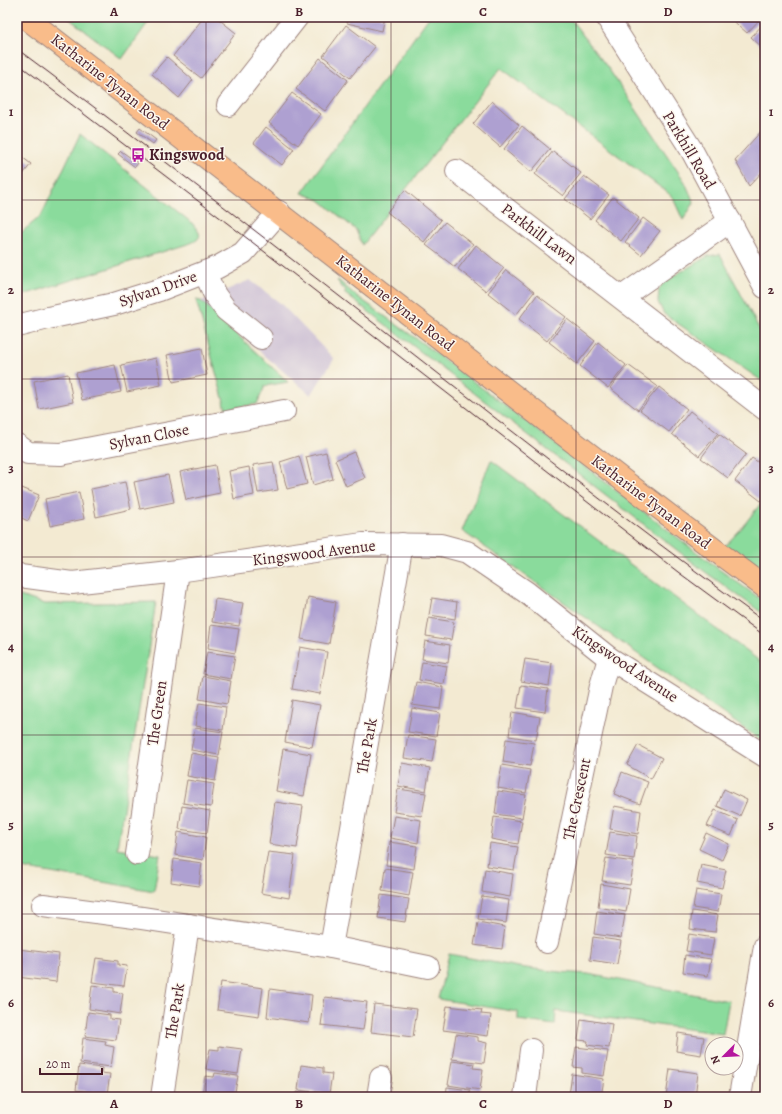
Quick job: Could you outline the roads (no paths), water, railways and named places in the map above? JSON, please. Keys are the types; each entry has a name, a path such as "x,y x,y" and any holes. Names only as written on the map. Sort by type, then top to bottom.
{"main road":[{"name":"Katharine Tynan Road","path":"25,17 279,212 573,442 714,550 765,587"}],"street":[{"path":"228,105 298,17"},
{"name":"Parkhill Road","path":"607,17 691,149 765,287"},
{"name":"Parkhill Lawn","path":"457,171 765,409"},
{"name":"Sylvan Drive","path":"17,326 114,304 159,290 205,273 243,253 279,212"},
{"path":"622,297 730,221"},
{"path":"205,273 215,295 226,310 261,338"},
{"name":"Sylvan Close","path":"17,445 28,453 61,454 284,411"},
{"name":"Kingswood Avenue","path":"17,574 72,583 178,571 363,544 441,545 467,552 526,592 610,658 765,756"},
{"name":"The Park","path":"331,947 402,544"},
{"name":"The Green","path":"137,854 178,571"},
{"name":"The Crescent","path":"547,942 601,686 610,658"},
{"path":"43,905 142,918 331,947 428,967"},
{"name":"The Park","path":"162,1097 188,925"},
{"path":"740,1097 765,946"},
{"path":"525,1097 531,1050"}],"tram line":[{"path":"17,49 604,502 765,622"},
{"path":"17,63 252,242 678,572 765,636"}],"place":[{"name":"Kingswood","path":"138,155"}]}
